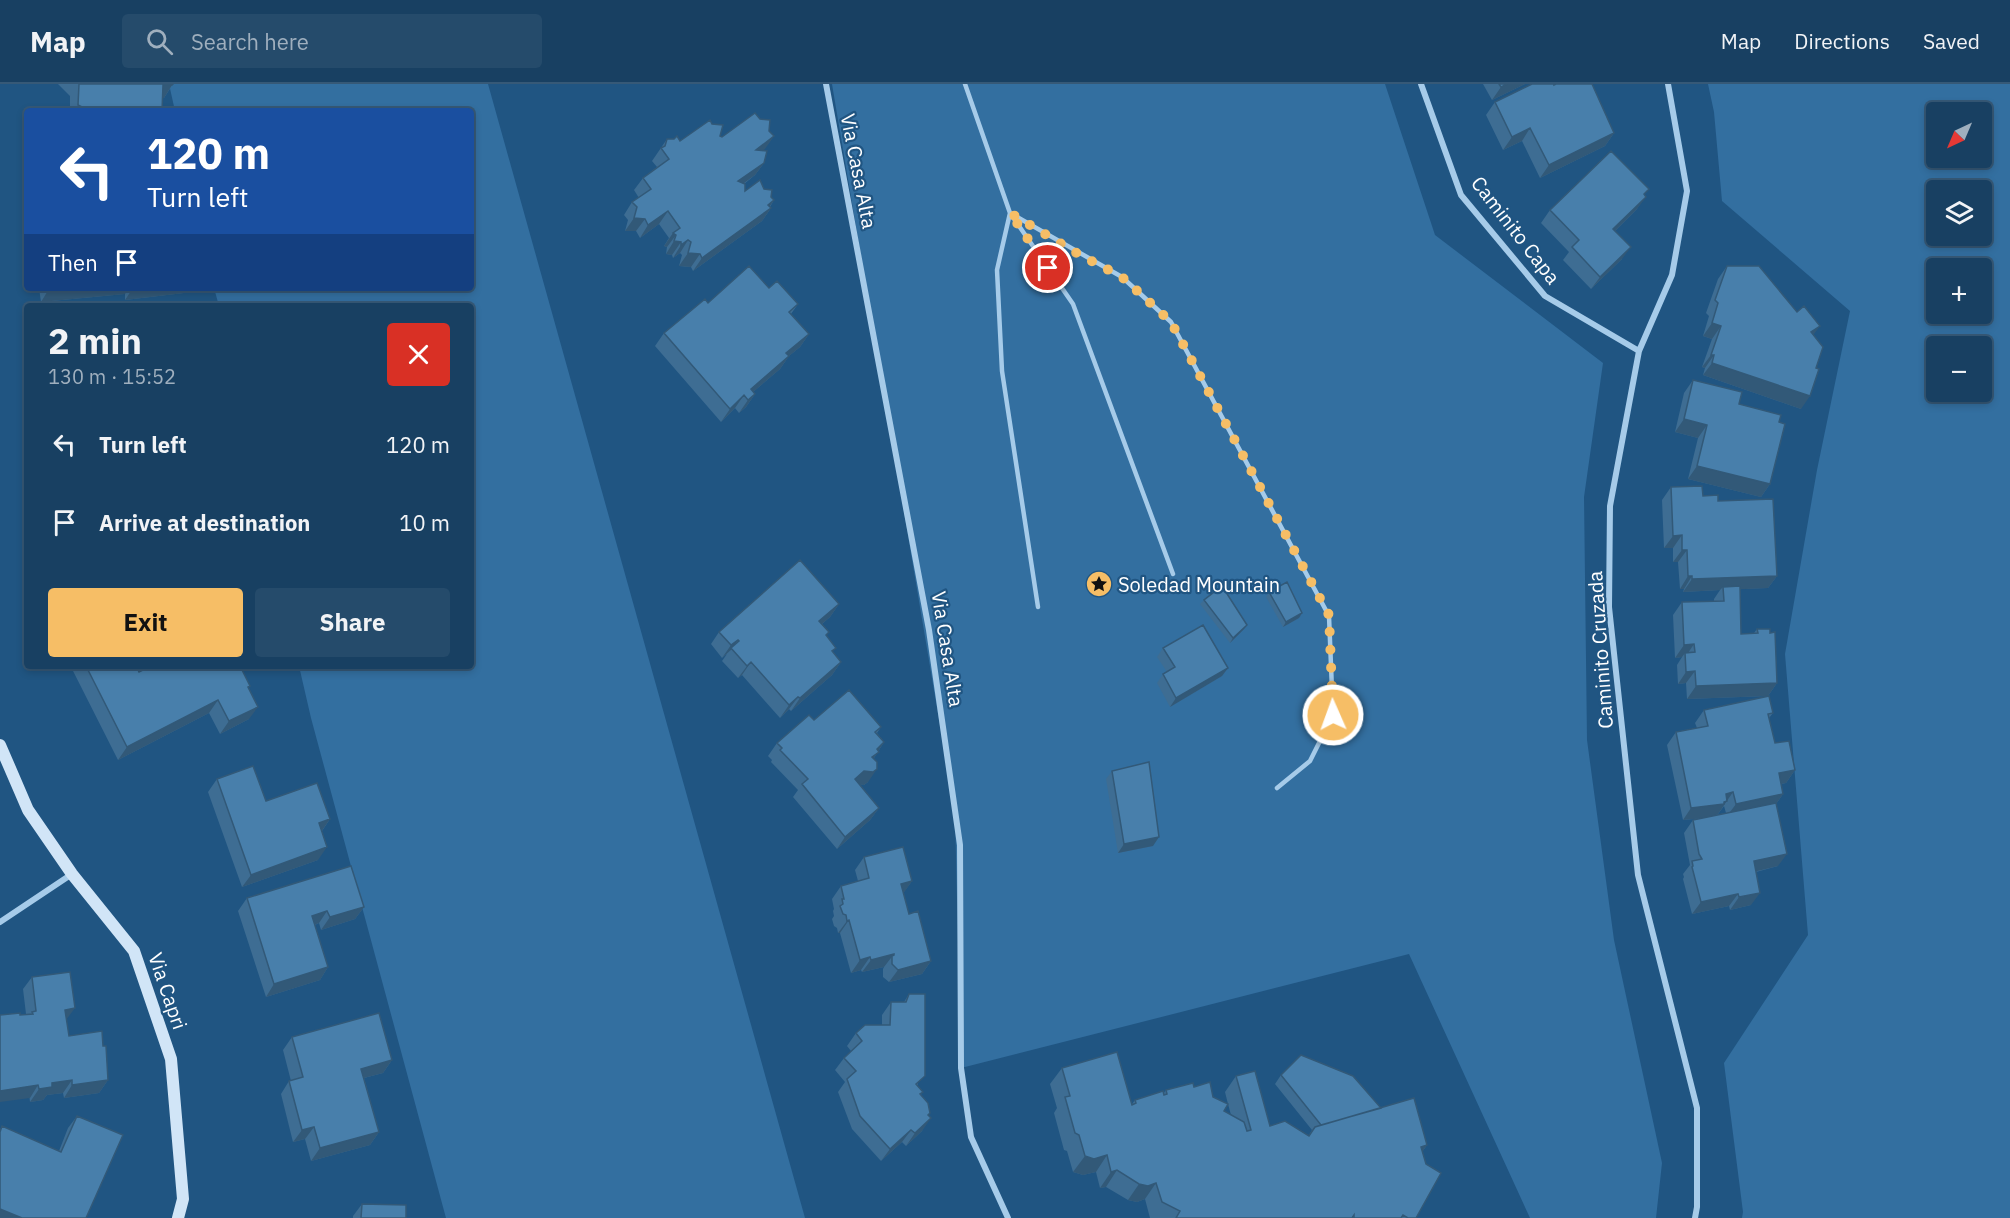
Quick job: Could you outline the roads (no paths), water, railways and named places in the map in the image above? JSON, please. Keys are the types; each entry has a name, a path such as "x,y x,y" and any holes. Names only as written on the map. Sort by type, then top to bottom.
{"street":[{"name":"Via Casa Alta","path":"826,84 929,630 960,845 961,1068 971,1137 1008,1218"},
{"name":"Caminito Capa","path":"1421,84 1461,195 1545,296 1639,351"},
{"name":"Caminito Cruzada","path":"1668,84 1687,191 1672,275 1639,351 1610,506 1609,607 1638,875 1697,1108 1695,1218"},
{"name":"Via Capri","path":"0,745 28,810 72,874 134,951 171,1059 183,1199 178,1218"},
{"path":"0,922 72,874"}],"lane":[{"path":"965,84 1010,213 1073,304 1173,574"},
{"path":"1010,213 997,270 1002,371 1038,607"},
{"path":"1010,213 1122,277 1171,322 1329,615 1333,715 1310,761 1277,788"}],"place":[{"name":"Soledad Mountain","path":"1099,584"}]}
